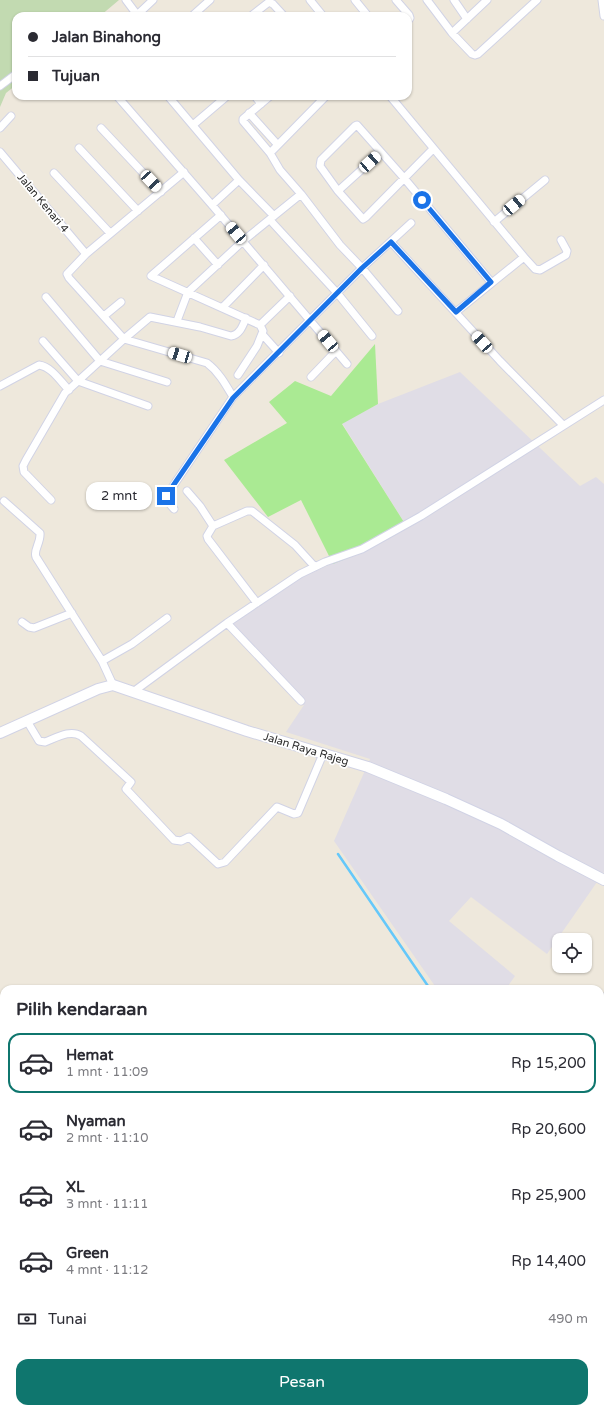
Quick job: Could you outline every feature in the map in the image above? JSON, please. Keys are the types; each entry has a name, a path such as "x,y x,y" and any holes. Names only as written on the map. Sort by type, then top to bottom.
{"main road":[{"name":"Jalan Raya Rajeg","path":"113,685 247,731 368,767 453,802 501,824 604,880"},
{"path":"0,733 98,690 113,685"}],"street":[{"path":"126,0 135,12"},
{"path":"140,12 153,0"},
{"path":"196,12 210,0"},
{"path":"310,0 320,12"},
{"path":"355,0 365,12"},
{"path":"396,0 406,12"},
{"path":"427,0 452,33 472,54 477,55 537,0"},
{"path":"454,0 467,19"},
{"path":"452,33 488,0"},
{"path":"603,1 604,16"},
{"path":"256,12 266,4 272,3 280,12"},
{"path":"0,86 12,77"},
{"path":"121,100 311,320 347,364"},
{"path":"171,100 338,294 372,336"},
{"path":"193,125 217,100"},
{"path":"258,100 261,104"},
{"path":"266,100 249,113 243,121 270,153 278,167 301,194 340,245 362,268 398,311"},
{"path":"270,153 277,144 322,100"},
{"path":"393,100 494,222 535,269 540,270 566,255 567,251 561,240"},
{"path":"249,113 277,144"},
{"path":"0,128 11,116"},
{"path":"433,149 404,178 366,217 361,218 338,192 320,166 321,160 355,126 357,125 360,127 404,178 490,281"},
{"path":"102,128 161,192"},
{"path":"78,148 138,212"},
{"name":"Jalan Kenari 4","path":"0,152 86,254"},
{"path":"338,192 381,152"},
{"path":"184,172 86,254 68,274 69,278 124,339 207,363 212,366 224,380 233,398"},
{"path":"54,173 110,233"},
{"path":"212,205 239,180"},
{"path":"494,222 544,180"},
{"path":"177,321 188,292 243,241 301,194"},
{"path":"221,215 151,276 223,307 260,325 263,331 257,346 238,374"},
{"path":"174,509 165,498 233,398 338,294 362,268 411,223"},
{"path":"194,238 218,265"},
{"path":"391,242 500,361 563,425"},
{"path":"456,312 490,281 524,257"},
{"path":"223,307 264,265"},
{"path":"260,325 290,296"},
{"path":"46,297 100,361 167,382"},
{"path":"104,316 121,302"},
{"path":"51,500 24,472 23,466 60,401 78,381 150,317 177,321 231,336 235,336 238,333 246,318"},
{"path":"262,334 279,353"},
{"path":"42,341 78,381 148,406"},
{"path":"311,377 336,351"},
{"path":"0,386 40,365 45,366 50,370 69,390"},
{"path":"133,692 226,623 300,574 362,549 421,516 604,400"},
{"path":"187,492 200,506 213,526"},
{"path":"4,501 40,534 40,539 35,554 102,661 113,685"},
{"path":"257,603 208,539 213,526 252,511 295,545 315,567"},
{"path":"22,622 29,627 34,628 72,614"},
{"path":"102,661 127,647 167,618"},
{"path":"226,623 301,701"},
{"path":"27,721 39,741 42,742 68,734 78,734 82,736 131,782 126,789 174,840 181,841 189,838 218,864 224,862 277,807 294,814 298,813 323,754"}],"shaded area":[{"path":"460,372 580,486 596,477 604,484 604,872 562,933 552,933 552,947 547,954 471,897 449,921 515,976 509,985 434,985 334,841 370,759 286,732 304,705 228,627 278,586 347,558 407,527 342,423 378,404"}],"green space":[{"path":"0,0 119,0 105,12 12,12 12,88 6,93 0,107"},
{"path":"375,344 378,404 342,424 407,527 348,558 333,564 301,500 268,517 224,460 287,423 269,402 295,381 331,396"}],"waterway":[{"path":"338,854 427,985"}],"route":[{"path":"166,496 233,398 338,294 362,268 391,242 456,312 491,282 422,200"}]}
